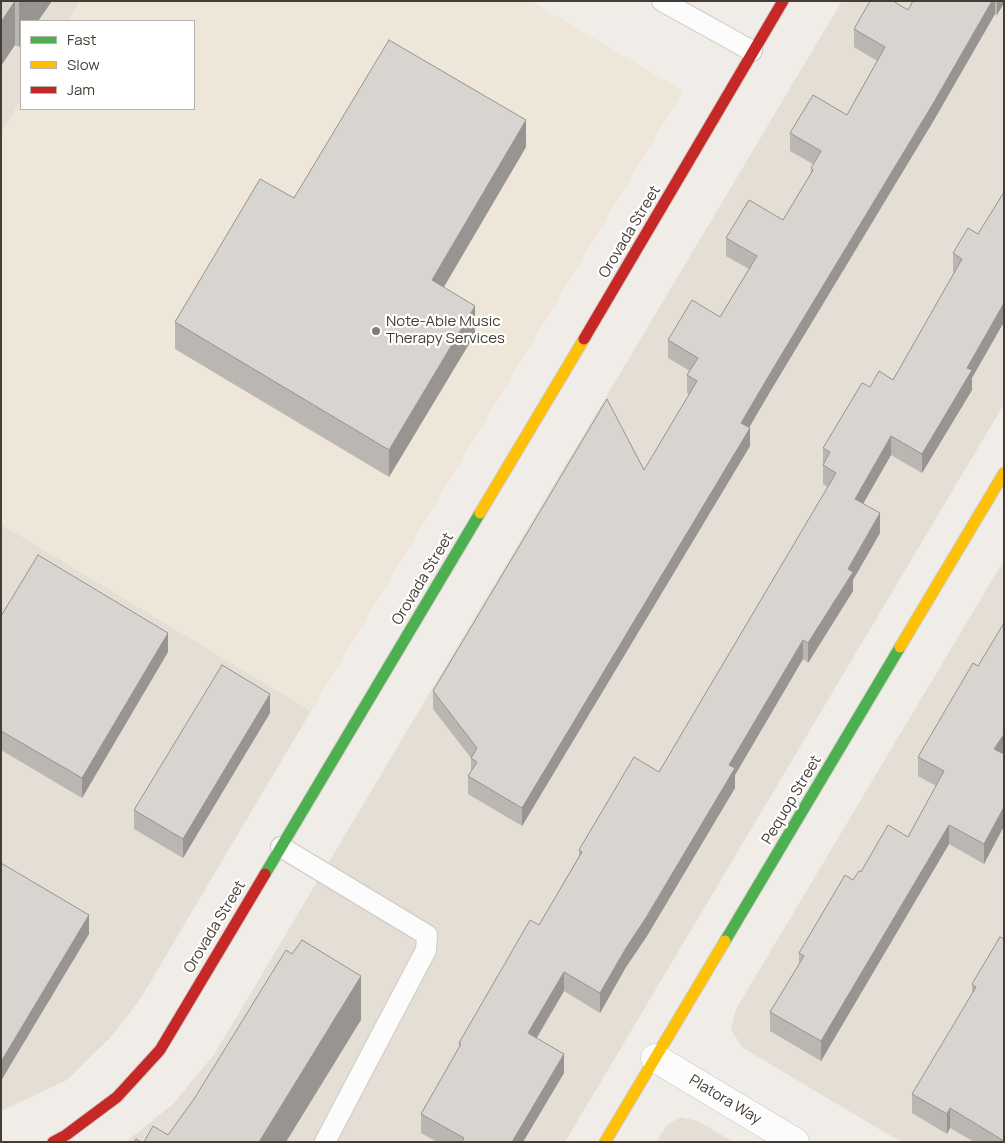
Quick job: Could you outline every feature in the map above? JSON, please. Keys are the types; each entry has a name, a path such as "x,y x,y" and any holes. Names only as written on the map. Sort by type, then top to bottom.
{"street":[{"name":"Orovada Street","path":"53,1142 66,1135 116,1097 160,1050 692,158 752,51 783,1"},
{"name":"Pequop Street","path":"605,1142 1004,473"},
{"name":"Platora Way","path":"655,1058 795,1142"}],"lane":[{"path":"662,1 752,51"},
{"path":"281,847 427,935 426,950 325,1142"}],"shaded area":[{"path":"1,1 80,1 69,20 20,20 20,102 1,134"},
{"path":"80,1 531,1 683,91 311,711 1,524 1,134 20,102 20,110 195,110 195,20 69,20"},
{"path":"842,1 1004,1 1004,404 565,1142 126,1142 174,1103 215,1053"},
{"path":"1,524 311,711 139,1001 110,1038 67,1080 1,1111"},
{"path":"1004,560 1004,1142 901,1142 743,1048 731,1030 736,1009"},
{"path":"680,1117 698,1121 733,1142 656,1142 667,1125"}],"building":[{"path":"1,1 15,1 1,22"},
{"path":"870,1 893,1 908,10 913,1 992,1 934,102 741,423 750,428 522,808 468,776 477,762 471,758 477,748 433,691 607,399 644,470 697,381 687,375 698,358 668,340 692,300 720,317 757,256 726,238 749,200 783,220 813,170 811,168 821,151 790,133 813,95 847,115 885,47 854,29"},
{"path":"389,40 526,120 432,280 475,306 389,450 175,322 260,179 294,198"},
{"path":"1004,192 1004,303 967,368 972,370 922,454 891,436 855,499 880,513 848,569 853,572 808,643 803,640 729,765 735,768 600,993 564,972 528,1033 564,1054 512,1142 462,1142 464,1138 421,1114 461,1044 459,1043 530,920 539,925 582,852 579,850 634,757 659,772 836,473 823,465 830,452 823,448 862,383 870,387 879,371 893,380 962,259 953,253 968,228 978,234"},
{"path":"38,555 168,633 82,778 1,731 1,616"},
{"path":"1004,623 1004,734 994,749 1004,754 1004,807 984,844 949,825 821,1041 770,1012 804,956 799,953 845,875 853,880 859,871 861,872 888,825 908,837 944,771 918,757 973,663 978,666"},
{"path":"222,665 270,694 183,839 134,810"},
{"path":"1,863 89,915 2,1060 1,1060"},
{"path":"1000,937 1004,939 1004,1141 950,1108 947,1114 912,1094 976,987 972,984"},
{"path":"302,940 361,976 259,1142 144,1142 153,1126 168,1135 194,1099 286,950 292,954"}],"traffic: fast":[{"path":"265,874 480,513"},
{"path":"725,941 900,647"}],"traffic: slow":[{"path":"480,513 584,339"},
{"path":"900,647 1004,473"},
{"path":"605,1142 725,941"}],"traffic: jam":[{"path":"584,339 783,1"},
{"path":"53,1142 66,1135 117,1097 160,1050 265,874"}],"place":[{"name":"Note-Able Music Therapy Services","path":"376,331"}]}
